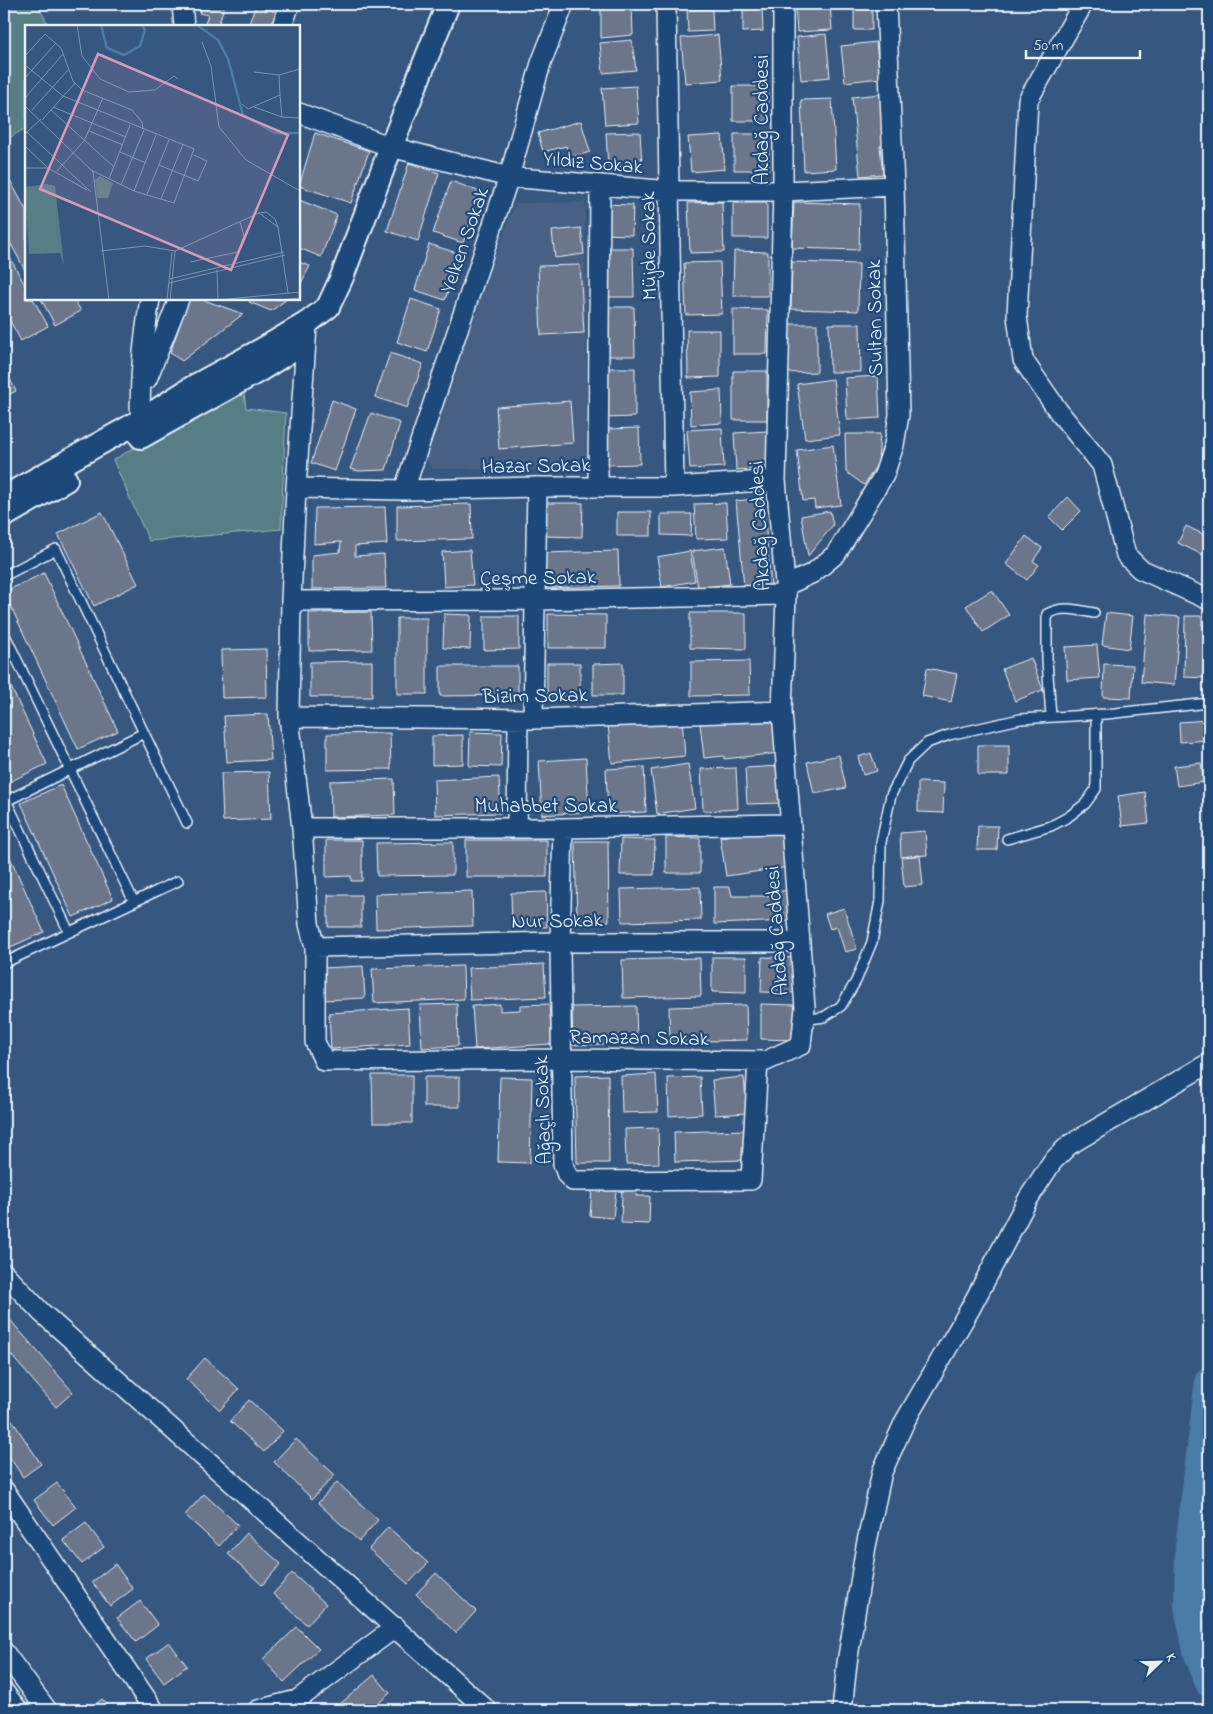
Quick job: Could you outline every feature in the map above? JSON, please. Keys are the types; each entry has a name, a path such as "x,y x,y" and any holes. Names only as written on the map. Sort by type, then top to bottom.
{"street":[{"path":"182,4 184,25"},
{"path":"282,25 290,4"},
{"path":"4,497 140,419 260,370 295,348 307,323 328,307 342,277 390,147 448,4"},
{"name":"Yelken Sokak","path":"404,490 508,177 541,63 564,4"},
{"name":"Müjde Sokak","path":"666,4 674,487"},
{"name":"Akdağ Caddesi","path":"783,4 783,191 776,480 785,591 782,711 804,1008 801,1045"},
{"name":"Sultan Sokak","path":"785,591 813,573 836,554 884,475 894,446 900,415 894,186 886,4"},
{"path":"1082,4 1028,100 1017,316 1023,360 1059,412 1102,465 1126,555 1140,570 1209,600"},
{"name":"Yıldız Sokak","path":"300,113 390,147 508,177 670,191 783,191 894,186"},
{"path":"598,487 600,185"},
{"path":"140,419 144,335 150,300"},
{"path":"4,516 140,419 179,300"},
{"path":"307,323 296,488 291,601 289,717 302,828 309,924 315,947"},
{"name":"Hazar Sokak","path":"296,488 404,490 537,487 674,487 776,480"},
{"path":"517,828 535,600 537,487"},
{"name":"Çeşme Sokak","path":"291,601 535,600 785,591"},
{"name":"Bizim Sokak","path":"289,717 526,719 782,711"},
{"name":"Muhabbet Sokak","path":"302,828 563,828 791,824"},
{"name":"Ağaçlı Sokak","path":"563,828 560,942 563,1164 567,1175 573,1181 751,1180 758,1061"},
{"name":"Nur Sokak","path":"315,947 560,942 800,942"},
{"name":"Ramazan Sokak","path":"315,947 315,1042 324,1061 562,1058 766,1061 801,1045"},
{"path":"842,1710 847,1663 866,1546 882,1472 905,1421 970,1309 1028,1199 1052,1162 1069,1145 1209,1063"},
{"path":"4,1273 42,1313 487,1710"},
{"path":"4,1490 154,1710"},
{"path":"258,1710 297,1700 396,1627"},
{"path":"4,1652 47,1710"},
{"path":"4,1692 18,1710"}],"lane":[{"path":"4,576 56,549 187,823"},
{"path":"1051,717 1046,660 1047,614 1055,609 1064,608 1094,613"},
{"path":"4,633 134,902"},
{"path":"803,1020 824,1017 841,1006 856,981 872,942 880,901 881,842 891,795 908,761 927,744 949,735 1020,719 1209,703"},
{"path":"1007,839 1051,826 1068,817 1085,804 1096,788 1096,714"},
{"path":"70,932 5,799 144,732"},
{"path":"4,963 178,881"}],"shaded area":[{"path":"585,202 587,470 432,469 423,455 515,203"}],"green space":[{"path":"4,4 37,4 48,25 25,25 25,129 4,141"},
{"path":"243,385 246,408 286,413 281,529 149,541 113,460"}],"building":[{"path":"202,4 225,4 218,25 205,24 208,15 199,13"},
{"path":"601,4 632,4 633,35 601,38"},
{"path":"795,4 830,4 832,30 797,32"},
{"path":"256,5 281,14 276,25 248,25"},
{"path":"854,5 872,5 872,30 854,30"},
{"path":"712,9 713,31 688,32 687,10"},
{"path":"762,9 763,31 743,32 743,10"},
{"path":"826,34 830,77 801,80 797,37"},
{"path":"718,35 722,80 685,83 681,38"},
{"path":"632,40 636,70 603,73 600,43"},
{"path":"876,42 880,78 845,82 841,46"},
{"path":"636,86 639,123 605,125 602,88"},
{"path":"733,86 768,86 768,121 733,121"},
{"path":"880,94 885,145 880,146 883,174 860,176 852,97"},
{"path":"832,99 836,169 804,171 801,100"},
{"path":"581,121 590,152 569,158 566,146 543,152 538,133"},
{"path":"640,132 642,165 608,167 606,133"},
{"path":"315,133 369,151 351,203 300,186"},
{"path":"734,134 769,134 769,170 734,170"},
{"path":"722,135 725,169 691,172 688,137"},
{"path":"409,163 439,173 418,241 387,231"},
{"path":"4,169 25,208 25,270 4,231"},
{"path":"451,181 480,192 463,243 433,233"},
{"path":"300,200 337,215 321,257 300,248"},
{"path":"722,202 724,252 690,253 688,203"},
{"path":"794,202 860,204 859,250 792,248"},
{"path":"733,203 767,203 767,238 733,238"},
{"path":"601,204 633,205 632,235 601,234"},
{"path":"581,228 584,254 555,258 552,231"},
{"path":"429,244 460,254 445,300 415,290"},
{"path":"4,247 25,285 25,300 34,300 48,326 21,341 4,310"},
{"path":"601,248 633,248 634,297 602,297"},
{"path":"734,251 768,252 768,296 733,296"},
{"path":"300,262 310,266 300,285"},
{"path":"720,262 722,314 686,315 684,263"},
{"path":"792,262 859,264 858,311 791,309"},
{"path":"580,265 584,333 541,335 538,266"},
{"path":"411,299 441,309 427,352 397,342"},
{"path":"42,300 75,300 81,311 55,325"},
{"path":"189,300 204,300 243,314 182,361 170,353"},
{"path":"250,300 286,300 271,311 249,302"},
{"path":"602,307 634,307 635,356 603,356"},
{"path":"733,309 768,310 767,354 733,354"},
{"path":"786,324 817,324 817,372 786,373"},
{"path":"829,324 860,324 861,372 830,372"},
{"path":"687,330 720,330 720,377 688,378"},
{"path":"390,353 423,364 407,408 375,397"},
{"path":"4,368 16,391 4,397"},
{"path":"602,368 635,368 635,417 603,418"},
{"path":"733,371 767,371 767,420 733,420"},
{"path":"878,376 880,418 847,420 845,378"},
{"path":"833,379 840,435 805,439 797,384"},
{"path":"721,390 722,423 691,425 690,392"},
{"path":"332,400 356,409 335,471 311,463"},
{"path":"570,401 573,443 499,449 496,407"},
{"path":"371,413 400,423 386,470 359,471 350,469"},
{"path":"639,428 640,464 605,465 604,429"},
{"path":"722,428 724,467 690,469 687,430"},
{"path":"768,431 770,468 736,470 734,433"},
{"path":"845,434 880,434 878,463 864,485 846,472"},
{"path":"833,445 841,505 815,508 814,500 803,501 797,450"},
{"path":"1068,497 1081,511 1062,530 1049,517"},
{"path":"763,498 771,585 744,587 736,501"},
{"path":"542,503 583,503 582,537 542,536"},
{"path":"726,503 728,538 696,539 694,504"},
{"path":"471,504 472,539 397,541 397,506"},
{"path":"385,507 387,544 355,546 355,556 384,554 386,588 312,589 312,555 340,552 341,542 314,544 315,508"},
{"path":"830,511 833,525 808,556 801,516"},
{"path":"102,512 138,584 94,606 58,534"},
{"path":"617,512 651,512 651,536 617,536"},
{"path":"661,514 692,514 691,536 661,535"},
{"path":"1186,526 1209,537 1209,542 1203,555 1178,543"},
{"path":"1026,536 1042,548 1033,561 1039,565 1027,580 1006,564"},
{"path":"725,547 730,584 698,588 692,551"},
{"path":"470,550 473,585 444,587 442,552"},
{"path":"618,551 619,586 543,588 541,553"},
{"path":"690,551 695,581 662,587 657,557"},
{"path":"44,573 118,731 78,749 4,592"},
{"path":"992,590 1009,615 983,632 966,606"},
{"path":"371,612 372,650 309,651 309,613"},
{"path":"690,613 746,613 746,649 690,648"},
{"path":"1106,613 1133,616 1129,649 1102,645"},
{"path":"444,614 471,615 470,649 443,648"},
{"path":"548,614 606,615 606,648 548,648"},
{"path":"1147,614 1180,617 1174,685 1141,682"},
{"path":"484,616 519,616 519,649 484,650"},
{"path":"1185,616 1202,616 1202,625 1209,625 1209,668 1206,668 1206,678 1184,677"},
{"path":"397,618 427,618 427,694 397,694"},
{"path":"1097,645 1100,678 1067,680 1065,647"},
{"path":"266,649 267,697 222,698 221,650"},
{"path":"1031,658 1043,690 1015,701 1002,669"},
{"path":"372,661 372,697 310,697 310,662"},
{"path":"749,661 750,695 691,696 691,662"},
{"path":"547,663 580,663 580,696 547,696"},
{"path":"623,663 623,695 593,695 593,664"},
{"path":"1104,664 1133,665 1131,698 1103,697"},
{"path":"440,666 518,666 518,695 440,696"},
{"path":"927,668 957,674 951,702 922,696"},
{"path":"4,672 47,764 7,783 4,775"},
{"path":"268,714 271,760 227,762 224,716"},
{"path":"776,716 780,753 724,759 724,756 704,758 700,724"},
{"path":"682,719 685,756 612,763 608,725"},
{"path":"1208,720 1209,740 1180,742 1179,722"},
{"path":"470,732 502,733 501,767 469,766"},
{"path":"390,733 391,769 327,770 327,734"},
{"path":"463,735 463,764 432,765 432,736"},
{"path":"978,745 1009,745 1009,775 978,775"},
{"path":"871,753 877,771 863,775 858,757"},
{"path":"839,755 846,788 814,794 807,762"},
{"path":"586,758 589,812 542,815 539,761"},
{"path":"1201,763 1204,782 1177,786 1174,766"},
{"path":"688,764 695,808 657,814 651,770"},
{"path":"780,766 782,803 747,804 745,768"},
{"path":"644,767 646,812 608,814 606,769"},
{"path":"736,768 738,809 703,811 701,769"},
{"path":"269,772 271,819 223,821 221,773"},
{"path":"499,777 501,813 435,815 434,780"},
{"path":"394,779 395,815 331,817 330,781"},
{"path":"918,782 944,783 943,813 918,812"},
{"path":"61,785 113,899 73,917 21,803"},
{"path":"1145,792 1149,823 1122,826 1118,796"},
{"path":"978,826 998,826 997,850 977,850"},
{"path":"783,828 789,867 726,876 720,837"},
{"path":"925,831 927,855 901,857 900,833"},
{"path":"666,837 700,838 700,873 666,873"},
{"path":"621,839 655,840 654,875 620,875"},
{"path":"326,840 362,840 362,881 351,881 351,876 326,877"},
{"path":"466,840 547,840 547,877 466,877"},
{"path":"575,841 608,841 609,921 577,921"},
{"path":"453,842 453,875 377,876 376,843"},
{"path":"4,844 44,932 4,950"},
{"path":"920,855 923,885 904,887 901,857"},
{"path":"700,887 701,920 622,922 621,889"},
{"path":"714,887 730,887 732,896 768,896 773,892 790,890 791,921 714,924"},
{"path":"472,891 473,926 376,929 375,894"},
{"path":"546,892 547,927 512,927 511,893"},
{"path":"328,895 361,895 361,927 328,927"},
{"path":"844,908 857,949 845,952 837,927 830,929 825,914"},
{"path":"712,957 746,957 746,993 712,992"},
{"path":"762,957 796,958 795,993 761,992"},
{"path":"700,958 701,996 623,998 622,960"},
{"path":"544,964 546,997 470,1000 468,968"},
{"path":"363,966 365,998 324,1000 323,968"},
{"path":"463,966 464,999 374,1003 372,969"},
{"path":"457,1004 458,1046 422,1048 420,1005"},
{"path":"500,1004 500,1011 520,1010 520,1005 549,1004 552,1044 475,1049 472,1006"},
{"path":"761,1004 796,1005 795,1040 761,1039"},
{"path":"746,1005 747,1040 670,1042 669,1007"},
{"path":"636,1006 637,1043 573,1045 572,1007"},
{"path":"408,1008 410,1044 331,1049 329,1013"},
{"path":"656,1074 658,1112 622,1113 621,1076"},
{"path":"372,1075 412,1075 412,1123 373,1123"},
{"path":"608,1075 609,1163 577,1163 575,1076"},
{"path":"424,1077 460,1077 460,1107 424,1107"},
{"path":"500,1077 532,1078 530,1163 498,1162"},
{"path":"700,1077 702,1114 669,1116 668,1078"},
{"path":"744,1077 747,1113 715,1115 712,1080"},
{"path":"658,1128 659,1163 626,1164 625,1129"},
{"path":"746,1130 746,1160 675,1162 674,1132"},
{"path":"592,1189 616,1191 613,1218 590,1216"},
{"path":"622,1190 637,1191 636,1196 650,1196 649,1224 621,1223"},
{"path":"4,1313 73,1392 56,1407 4,1347"},
{"path":"205,1358 239,1389 220,1410 186,1379"},
{"path":"249,1400 283,1431 264,1452 230,1421"},
{"path":"4,1408 41,1464 23,1477 4,1449"},
{"path":"296,1439 335,1475 312,1499 274,1462"},
{"path":"337,1482 378,1520 359,1541 318,1503"},
{"path":"57,1483 76,1507 53,1525 34,1500"},
{"path":"204,1494 238,1525 219,1546 185,1515"},
{"path":"86,1523 104,1547 82,1564 63,1540"},
{"path":"388,1527 428,1563 408,1584 369,1549"},
{"path":"247,1533 281,1564 262,1585 228,1554"},
{"path":"115,1564 133,1589 110,1606 92,1582"},
{"path":"292,1573 326,1604 307,1625 273,1594"},
{"path":"436,1573 476,1611 456,1633 416,1594"},
{"path":"140,1601 158,1625 136,1642 117,1618"},
{"path":"297,1627 319,1649 284,1682 263,1659"},
{"path":"169,1642 187,1666 164,1683 146,1659"},
{"path":"374,1675 390,1693 371,1710 333,1710"},
{"path":"102,1699 111,1710 88,1710"}],"waterway":[{"path":"1209,1380 1189,1547 1188,1607 1197,1651 1209,1683"}]}
